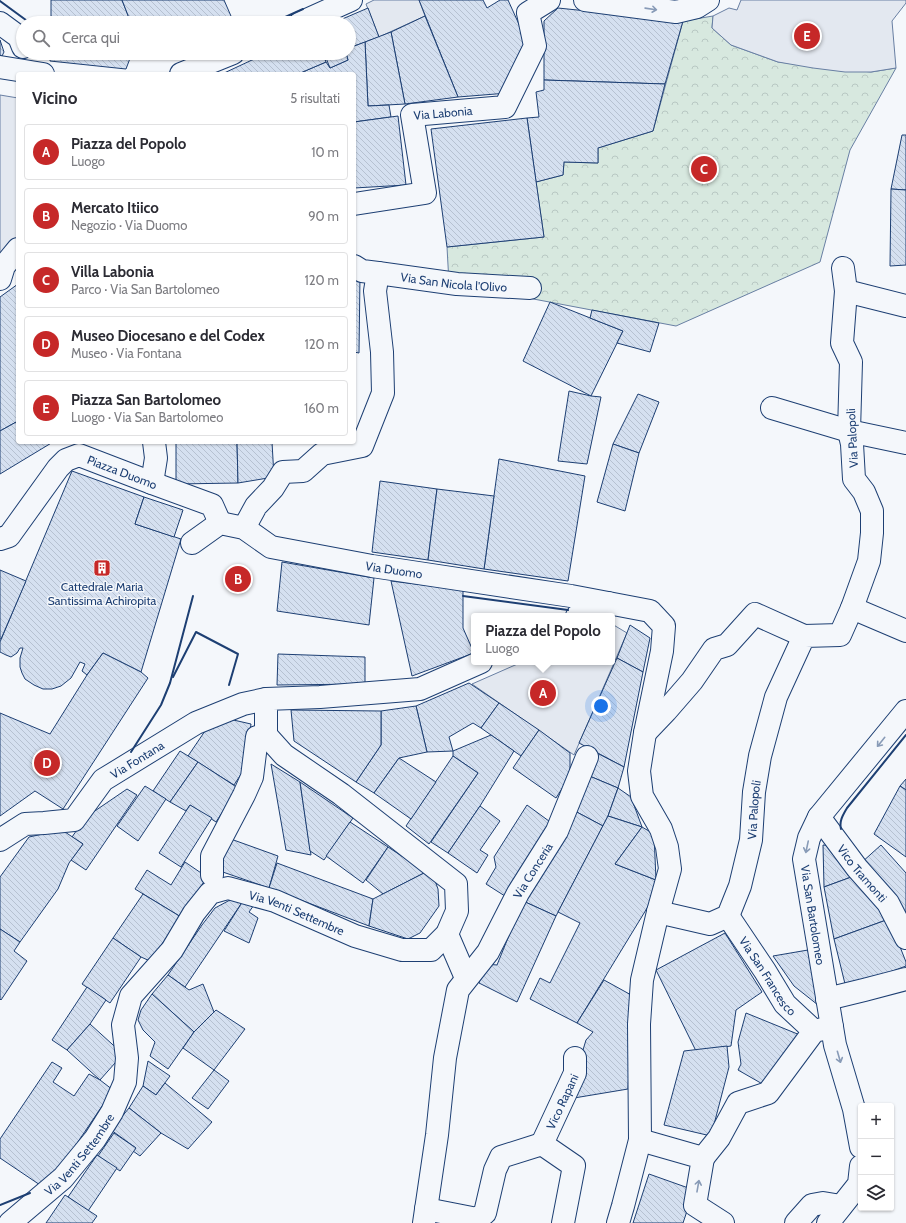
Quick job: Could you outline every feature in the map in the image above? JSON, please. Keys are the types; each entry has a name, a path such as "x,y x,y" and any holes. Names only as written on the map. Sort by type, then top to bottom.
{"street":[{"path":"316,16 351,0"},
{"name":"Via Labonia","path":"356,204 425,193 412,115 505,107 535,46 528,13 550,0"},
{"path":"585,0 676,12 697,7 708,0"},
{"path":"0,23 16,35"},
{"path":"31,60 40,72"},
{"path":"187,72 216,60"},
{"path":"0,67 34,72"},
{"path":"0,279 4,266 16,251"},
{"name":"Via San Nicola l'Olivo","path":"356,267 362,271 457,284 530,288"},
{"name":"Via Palopoli","path":"645,733 692,681 714,649 727,645 755,614 804,636 840,635 852,608 869,561 872,533 872,511 864,492 854,479 852,444 849,430 851,362 842,343 846,291 843,268"},
{"path":"244,528 256,506 273,488 283,472 303,471 322,454 362,446 383,393 382,352 375,291 378,273"},
{"path":"0,284 16,276"},
{"path":"846,291 906,306"},
{"path":"772,408 849,430 906,444"},
{"path":"152,483 156,458 154,444"},
{"name":"Piazza Duomo","path":"0,539 9,536 58,468 66,460 83,449 152,483 212,505 220,523"},
{"path":"192,543 220,523"},
{"name":"Via Duomo","path":"220,523 244,528 271,547 372,566 571,596 650,610 664,626 662,651 645,733"},
{"path":"583,613 608,603"},
{"path":"852,608 906,630"},
{"name":"Via Palopoli","path":"728,916 740,886 751,840 754,792 760,756 776,697 804,636"},
{"name":"Via Fontana","path":"0,840 25,824 44,824 74,820 103,780 196,723 243,704 266,699 320,697 420,689 474,665"},
{"path":"212,875 212,856 252,777 257,737 266,735 266,699"},
{"name":"Via San Bartolomeo","path":"860,1139 854,1109 835,1045 823,1029 827,998 804,859 809,838 819,817 906,711"},
{"path":"618,1223 640,1140 639,1024 642,980 670,869 667,846 661,829 642,796 639,771 645,733"},
{"name":"Via Venti Settembre","path":"10,1223 63,1178 95,1139 112,1112 124,1082 127,1058 123,1025 131,996 172,950 194,913 210,893 228,888 275,901 355,936 402,950 431,950 447,934 458,911 456,884 341,794 284,755 266,735"},
{"name":"Via Conceria","path":"425,1216 437,1135 445,1058 458,990 488,952 518,893 556,831 587,757"},
{"name":"Vico Tramonti","path":"819,817 857,868 888,903 905,933"},
{"path":"658,912 710,924 728,916"},
{"name":"Via San Francesco","path":"728,916 785,1004 823,1029"},
{"path":"447,934 466,978"},
{"path":"827,998 906,979"},
{"path":"723,1223 695,1205 703,1158 719,1138 738,1103 768,1093 823,1029"},
{"name":"Vico Rapani","path":"425,1216 477,1219 485,1213 495,1170 501,1157 542,1144 575,1073 575,1058"},
{"path":"640,1140 703,1158"},
{"name":"Vico Rapani","path":"542,1144 574,1166 563,1223"},
{"path":"796,1223 812,1205 823,1203 839,1217 859,1184 860,1175"}],"green space":[{"path":"713,16 712,28 731,45 778,62 871,72 896,68 850,150 820,262 676,326 449,283 447,247 544,237 536,182 563,175 564,162 598,163 598,148 653,131 683,21"}],"shaded area":[{"path":"374,0 419,0 425,16 379,37 366,4"},
{"path":"741,0 906,0 906,3 892,21 896,68 871,72 845,72 813,68 778,62 731,45 712,28 713,16 729,8 737,10"},
{"path":"0,95 16,98 16,240 0,253"},
{"path":"615,626 627,633 615,661"},
{"path":"515,665 613,665 574,755 472,684"}],"building":[{"path":"51,0 122,0 128,16 51,16"},
{"path":"122,0 224,0 231,16 128,16"},
{"path":"419,0 483,0 487,8 500,0 508,0 527,42 508,93 458,97"},
{"path":"368,8 379,37 356,45 356,16 349,16"},
{"path":"558,8 683,21 665,84 544,80 544,21"},
{"path":"425,16 458,97 405,104 391,32"},
{"path":"391,32 405,104 368,106 365,42"},
{"path":"0,40 4,52 2,56 0,56"},
{"path":"365,42 368,106 389,105 391,117 356,122 356,72 303,72 326,62 330,68 348,60 356,60 356,45"},
{"path":"50,60 129,60 126,69"},
{"path":"252,60 325,60 326,62 303,72 226,72"},
{"path":"327,60 348,60 330,68"},
{"path":"544,80 665,84 653,131 598,148 598,163 564,162 563,175 536,182 527,118 539,117 536,92 544,90"},
{"path":"398,116 406,185 356,188 356,122"},
{"path":"527,118 544,237 447,247 431,129"},
{"path":"902,135 906,135 906,190 891,189"},
{"path":"891,189 906,190 906,265 890,266"},
{"path":"356,273 360,276 359,353 356,352"},
{"path":"16,285 16,422 0,431 0,297"},
{"path":"550,302 623,331 591,396 523,361"},
{"path":"592,310 659,323 650,352 617,343 623,331 590,318"},
{"path":"569,391 601,397 587,464 558,461"},
{"path":"638,394 659,402 639,453 613,444"},
{"path":"16,422 16,444 50,444 0,474 0,431"},
{"path":"176,444 237,444 238,483 176,484"},
{"path":"237,444 272,444 274,477 238,483"},
{"path":"613,444 639,453 625,511 597,502"},
{"path":"499,459 585,476 568,581 484,569"},
{"name":"Cattedrale Maria Santissima Achiropita","path":"72,471 144,497 135,524 181,539 141,672 103,653 87,675 82,671 85,664 80,662 71,678 61,686 52,689 43,689 25,679 22,673 20,658 23,648 20,648 17,653 11,657 0,652 0,642"},
{"path":"380,481 437,489 428,560 372,552"},
{"path":"437,489 494,496 484,569 428,560"},
{"path":"144,497 183,510 174,537 135,524"},
{"path":"282,562 374,578 369,625 277,611"},
{"path":"0,570 26,581 1,639 0,639"},
{"path":"391,581 463,590 463,628 471,646 471,654 412,676"},
{"path":"630,625 650,638 643,672 617,658"},
{"path":"103,653 141,672 148,678 63,809 35,791 0,816 0,713 50,734 87,675"},
{"path":"278,654 365,657 365,684 277,685"},
{"path":"617,658 643,672 624,767 579,743"},
{"path":"469,683 499,703 481,728 473,723 449,737 453,751 427,752 416,706"},
{"path":"499,703 539,730 521,756 481,728"},
{"path":"416,706 427,752 399,758 374,793 356,782 381,745 381,711"},
{"path":"291,710 381,711 381,745 356,782 294,741"},
{"path":"229,719 251,724 245,768 234,785 188,756 205,731"},
{"path":"539,730 570,753 570,776 556,798 513,768"},
{"path":"491,735 514,751 480,806 448,853 431,842 478,773 453,756 453,751"},
{"path":"180,751 198,762 170,802 153,791"},
{"path":"595,752 624,767 618,788 587,775"},
{"path":"453,756 478,773 429,844 406,826"},
{"path":"399,758 436,782 411,819 374,793"},
{"path":"198,762 238,788 216,822 190,805 186,811 170,802"},
{"path":"271,764 300,782 311,855 286,850"},
{"path":"587,775 618,788 603,826 571,809"},
{"path":"906,779 906,790 900,786"},
{"path":"300,782 353,818 324,860 310,851"},
{"path":"145,786 166,799 138,841 117,826"},
{"path":"900,786 906,790 906,857 874,834"},
{"path":"618,788 631,797 642,827 608,816"},
{"path":"127,789 137,795 86,870 71,860 83,844 72,837 86,817"},
{"path":"190,805 212,818 181,867 159,853"},
{"path":"527,805 553,824 508,898 486,884 496,867 494,857"},
{"path":"480,806 500,821 480,850 488,855 477,873 448,853"},
{"path":"571,809 603,826 556,916 523,901"},
{"path":"608,816 642,827 615,864 656,880 652,900 577,1023 530,999 540,978 550,983 580,923 558,912"},
{"path":"350,822 388,847 363,883 326,856"},
{"path":"642,827 654,834 656,880 615,864"},
{"path":"57,831 65,832 83,844 69,863 58,889 20,942 0,929 0,877 29,837"},
{"path":"228,838 278,856 269,888 217,870"},
{"path":"823,845 833,846 854,876 824,887"},
{"path":"881,845 906,873 905,913 861,863"},
{"path":"388,847 426,872 383,894 366,880"},
{"path":"185,862 207,877 181,917 135,889 147,870 171,885"},
{"path":"277,863 373,899 369,926 269,888"},
{"path":"426,872 434,878 438,889 439,906 420,933 408,939 369,926 373,899"},
{"path":"854,876 889,919 834,939 824,887"},
{"path":"143,894 181,917 150,961 141,957 113,938"},
{"path":"230,900 243,901 185,987 168,975 215,908"},
{"path":"243,901 254,905 249,912 258,918 249,943 224,931"},
{"path":"523,901 556,916 517,1002 479,983 485,964 497,965"},
{"path":"889,919 906,962 906,966 846,988 834,939"},
{"path":"0,929 20,942 14,951 27,961 1,1000 0,999"},
{"path":"725,933 762,992 736,1010 731,1046 696,1051 656,970"},
{"path":"113,938 141,957 110,1003 82,984"},
{"path":"808,950 818,1005 794,986 773,956"},
{"path":"168,975 189,990 203,984 214,1012 194,1032 152,994"},
{"path":"604,980 633,996 628,1089 568,1099 586,1040 593,1032 577,1023"},
{"path":"87,987 106,1000 90,1024 67,1050 52,1040"},
{"path":"152,994 194,1032 168,1069 150,1056 155,1042 143,1030 138,1020 141,1010"},
{"path":"216,1010 245,1029 214,1070 183,1048 194,1032"},
{"path":"746,1013 800,1035 766,1086 738,1070 741,1064 738,1042"},
{"path":"90,1024 123,1054 100,1080 67,1050"},
{"path":"727,1046 729,1067 711,1136 664,1125 684,1051"},
{"path":"148,1061 170,1076 156,1095 143,1086"},
{"path":"52,1062 62,1068 53,1082 74,1096 89,1074 113,1090 46,1189 0,1158 0,1139"},
{"path":"214,1070 229,1081 208,1109 192,1098"},
{"path":"165,1083 212,1122 188,1149 161,1133 129,1108 143,1086 156,1095"},
{"path":"129,1108 161,1133 140,1156 133,1151 136,1148 111,1130"},
{"path":"114,1133 136,1148 120,1171 98,1156"},
{"path":"97,1155 117,1168 88,1211 68,1197"},
{"path":"649,1174 694,1190 683,1223 633,1223"},
{"path":"65,1195 97,1216 92,1223 46,1223"}],"wall":[{"path":"0,1 20,16"},
{"path":"288,16 303,9"},
{"path":"131,752 161,705 170,683 193,596"},
{"path":"463,596 568,610"},
{"path":"173,677 196,632 238,654 229,685"},
{"path":"841,829 841,821 847,808 906,735"},
{"path":"0,1205 30,1193"}],"place":[{"name":"Piazza San Bartolomeo","path":"807,36"},
{"name":"Villa Labonia","path":"704,169"},
{"name":"Cattedrale Maria Santissima Achiropita","path":"102,568"},
{"name":"Mercato Itiico","path":"238,579"},
{"name":"Piazza del Popolo","path":"543,693"},
{"name":"Museo Diocesano e del Codex","path":"47,763"}]}
